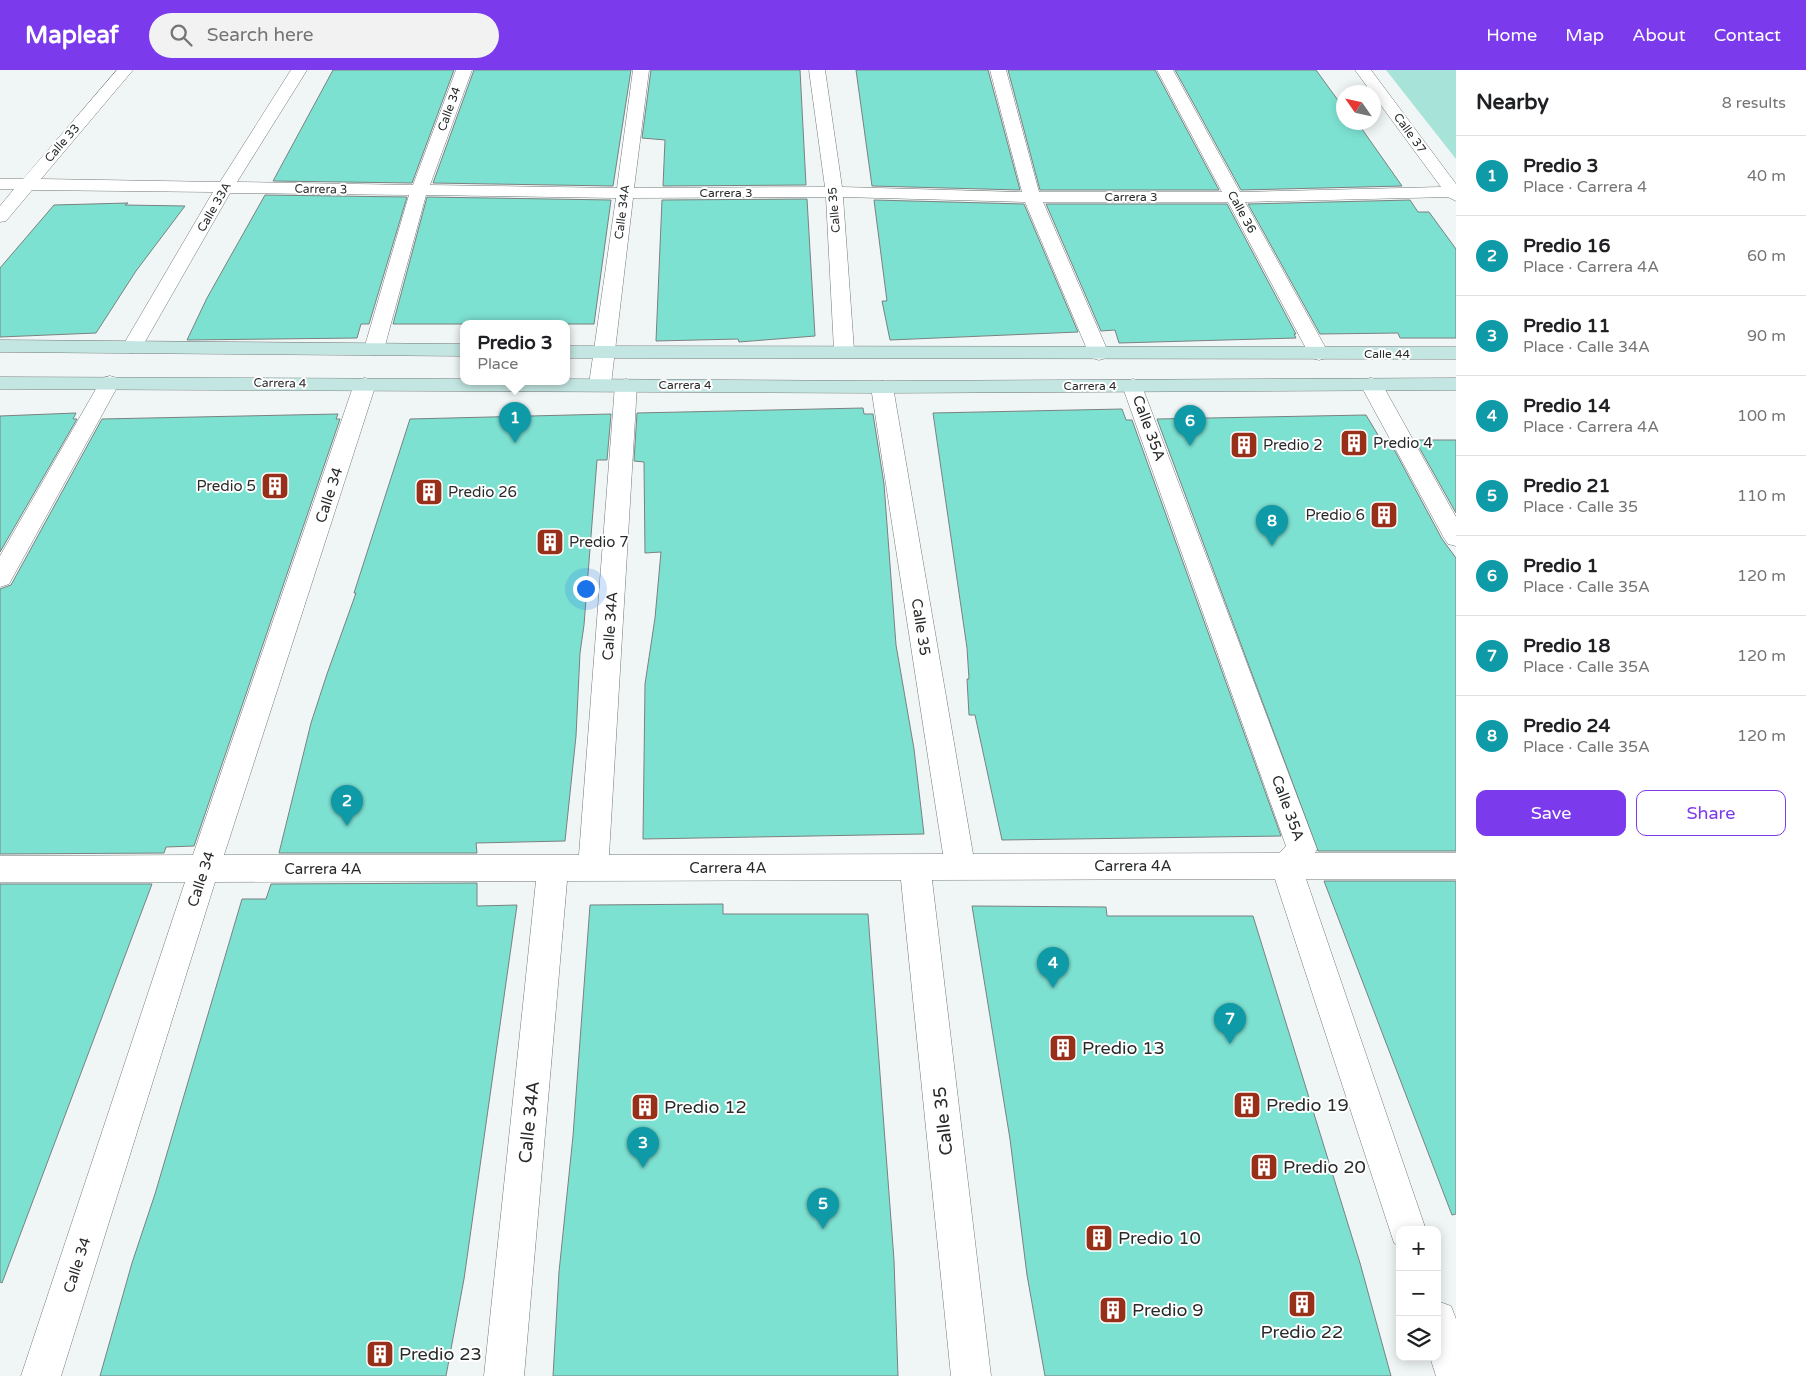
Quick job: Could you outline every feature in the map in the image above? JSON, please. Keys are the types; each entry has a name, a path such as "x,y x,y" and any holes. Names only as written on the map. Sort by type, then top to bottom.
{"main road":[{"path":"0,346 460,350"},
{"path":"570,352 844,350 1098,354 1318,354"},
{"name":"Calle 44","path":"1318,354 1456,353"},
{"name":"Carrera 4","path":"0,383 460,384"},
{"name":"Carrera 4","path":"570,384 882,387 1371,384"},
{"path":"1371,384 1456,384"}],"street":[{"name":"Calle 33","path":"0,217 125,70"},
{"name":"Calle 33A","path":"132,347 225,187 299,70"},
{"name":"Calle 34","path":"374,348 419,191 464,70"},
{"name":"Calle 34A","path":"600,384 641,70"},
{"name":"Calle 35","path":"817,70 834,192 844,350"},
{"path":"998,70 1032,196 1098,354"},
{"name":"Calle 36","path":"1165,70 1318,354"},
{"name":"Calle 37","path":"1363,70 1454,194"},
{"name":"Carrera 3","path":"0,184 26,186 225,187 419,191 624,193 834,192 1032,196 1234,197 1454,194"},
{"path":"0,578 110,382"},
{"name":"Calle 34","path":"41,1376 204,869 365,384"},
{"path":"1371,384 1456,538"},
{"name":"Calle 34A","path":"593,868 626,385"},
{"name":"Calle 35A","path":"1134,385 1302,849 1286,866"},
{"name":"Calle 35","path":"882,387 960,867"},
{"path":"1286,866 1406,1226"},
{"name":"Carrera 4A","path":"0,870 1456,866"},
{"name":"Calle 35","path":"914,867 921,912 971,1376"},
{"name":"Calle 34A","path":"504,1376 553,868"},
{"path":"1441,1332 1456,1376"}],"green space":[{"path":"1386,70 1456,70 1456,159"}],"building":[{"path":"333,70 454,70 412,183 273,181"},
{"path":"474,70 631,70 613,186 433,183"},
{"path":"651,70 800,70 806,185 663,186 665,140 642,138"},
{"path":"856,70 988,70 1020,190 872,186"},
{"path":"1008,70 1155,70 1219,190 1040,190"},
{"path":"1175,70 1316,70 1336,98 1336,130 1363,130 1402,186 1241,190"},
{"path":"265,195 407,197 369,324 361,324 357,338 187,340 207,298"},
{"path":"427,197 611,200 594,324 570,324 570,320 460,320 460,324 393,324"},
{"path":"807,199 815,336 739,342 738,339 656,341 662,200"},
{"path":"874,200 1024,204 1078,332 890,340 882,301 887,301"},
{"path":"1410,200 1418,212 1429,212 1456,249 1456,338 1400,338 1398,333 1320,334 1248,204"},
{"path":"128,203 125,205 185,206 136,271 96,333 0,337 0,268 54,205"},
{"path":"1046,204 1227,204 1296,334 1294,334 1296,338 1119,343 1115,330 1101,331"},
{"path":"863,408 864,414 873,414 884,484 896,645 914,749 924,834 643,839 645,684 655,618 661,552 645,553 644,462 634,461 637,413"},
{"path":"1122,409 1126,420 1132,420 1281,836 1002,840 975,715 969,715 967,648 933,413"},
{"path":"76,413 73,419 77,419 0,552 0,416"},
{"path":"338,414 336,419 340,419 194,846 166,847 164,853 0,854 0,589 11,585 102,419"},
{"path":"611,414 607,460 597,460 584,625 580,653 576,736 565,841 476,843 477,853 279,853 311,723 356,593 354,593 410,419"},
{"path":"1366,415 1381,440 1389,440 1442,539 1456,558 1456,851 1318,851 1157,419"},
{"path":"1415,440 1456,440 1456,513"},
{"path":"1324,881 1456,881 1456,1214 1452,1215"},
{"path":"477,883 477,906 517,905 464,1279 446,1376 100,1376 132,1263 155,1194 242,899 266,899 271,884"},
{"path":"0,884 152,884 2,1283 0,1282"},
{"path":"723,904 723,914 868,914 894,1260 898,1376 553,1376 559,1272 573,1136 590,905"},
{"path":"972,906 1106,907 1107,916 1253,916 1360,1263 1391,1376 1045,1376 1027,1275 1010,1139"}],"place":[{"name":"Predio 3","path":"515,443"},
{"name":"Predio 4","path":"1354,443"},
{"name":"Predio 2","path":"1244,445"},
{"name":"Predio 1","path":"1190,446"},
{"name":"Predio 5","path":"275,486"},
{"name":"Predio 26","path":"429,492"},
{"name":"Predio 6","path":"1384,515"},
{"name":"Predio 7","path":"550,542"},
{"name":"Predio 24","path":"1272,546"},
{"name":"Predio 16","path":"347,826"},
{"name":"Predio 14","path":"1053,988"},
{"name":"Predio 18","path":"1230,1044"},
{"name":"Predio 13","path":"1063,1048"},
{"name":"Predio 19","path":"1247,1105"},
{"name":"Predio 12","path":"645,1107"},
{"name":"Predio 20","path":"1264,1167"},
{"name":"Predio 11","path":"643,1168"},
{"name":"Predio 21","path":"823,1229"},
{"name":"Predio 10","path":"1099,1238"},
{"name":"Predio 22","path":"1302,1304"},
{"name":"Predio 9","path":"1113,1310"},
{"name":"Predio 23","path":"380,1354"}]}
